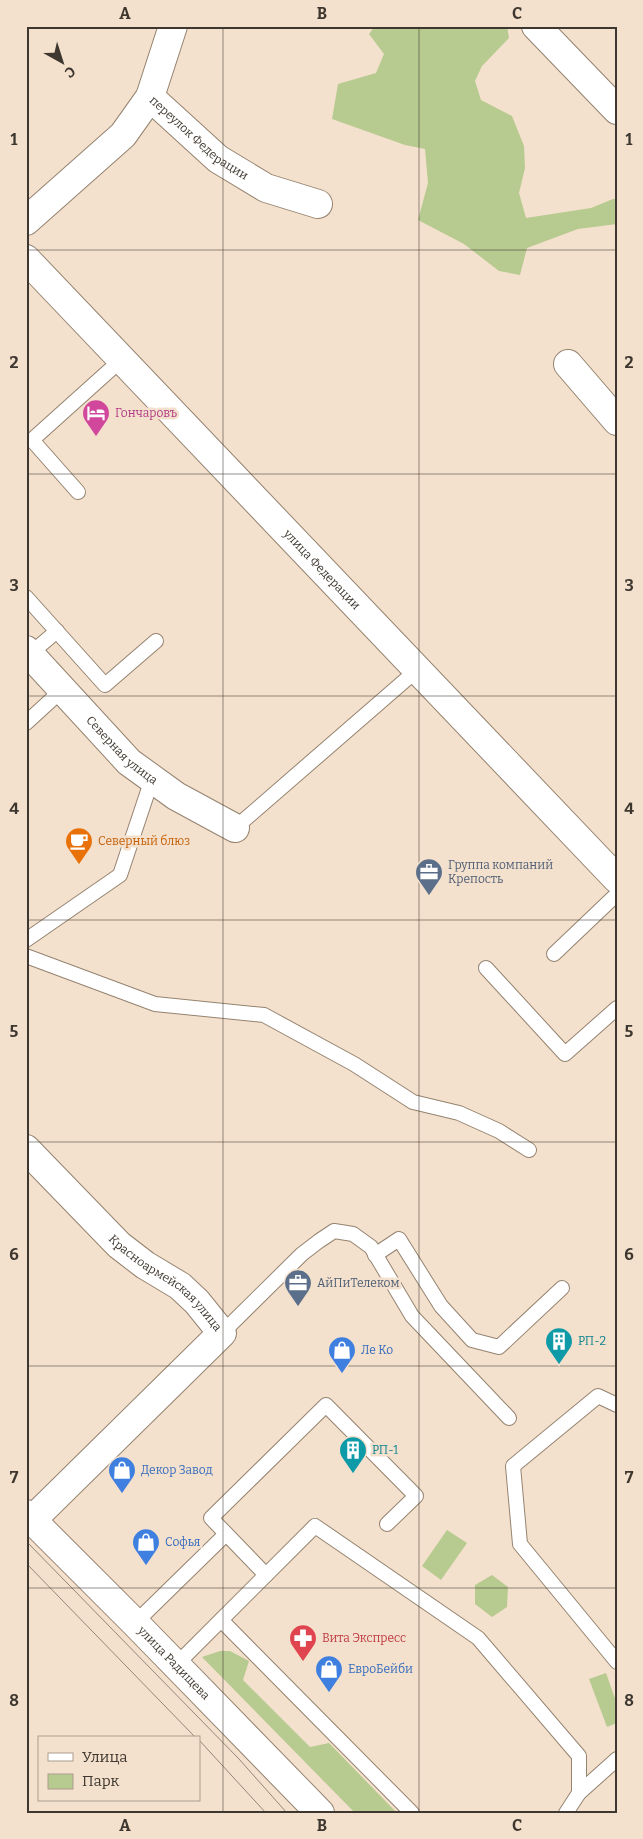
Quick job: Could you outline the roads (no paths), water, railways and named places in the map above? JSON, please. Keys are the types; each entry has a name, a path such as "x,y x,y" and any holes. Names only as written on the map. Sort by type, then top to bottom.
{"street":[{"name":"переулок Федерации","path":"173,26 150,97 218,159 266,188 318,204"},
{"path":"536,26 617,110"},
{"path":"26,221 123,136 150,97"},
{"name":"улица Федерации","path":"32,275 121,360 616,880"},
{"path":"568,364 617,420"},
{"name":"Северная улица","path":"28,652 129,762 176,796 235,828"},
{"name":"Красноармейская улица","path":"26,1149 120,1245 145,1265 180,1286 197,1302 222,1333 29,1517"},
{"name":"улица Радищева","path":"29,1517 320,1813"}],"lane":[{"path":"78,492 32,440 121,360"},
{"path":"26,596 105,685 156,640"},
{"path":"28,652 57,631"},
{"path":"235,828 417,670"},
{"path":"26,723 62,690"},
{"path":"26,940 120,875 152,778"},
{"path":"554,954 616,880"},
{"path":"26,956 155,1004 264,1015 354,1064 413,1102 460,1113 499,1131 529,1150"},
{"path":"486,968 565,1054 617,1008"},
{"path":"222,1333 302,1254 319,1240 334,1232 353,1234 371,1247 412,1316 509,1418"},
{"path":"375,1255 398,1239 441,1306 472,1340 499,1346 562,1288"},
{"path":"617,1405 598,1396 513,1466 520,1544 617,1662"},
{"path":"266,1576 211,1518 326,1405 416,1496 387,1524"},
{"path":"176,1665 316,1526 478,1638 579,1756 579,1792"},
{"path":"135,1623 226,1534"},
{"path":"221,1620 412,1813"},
{"path":"566,1813 579,1792 617,1758"}],"tram line":[{"path":"26,1541 239,1759 287,1813"},
{"path":"26,1563 194,1736"},
{"path":"200,1741 266,1813"}],"place":[{"name":"Гончаровъ","path":"96,437"},
{"name":"Северный блюз","path":"79,865"},
{"name":"Группа компаний Крепость","path":"429,896"},
{"name":"АйПиТелеком","path":"298,1307"},
{"name":"РП-2","path":"559,1365"},
{"name":"Ле Ко","path":"342,1374"},
{"name":"РП-1","path":"353,1474"},
{"name":"Декор Завод","path":"122,1494"},
{"name":"Софья","path":"146,1566"},
{"name":"Вита Экспресс","path":"303,1662"},
{"name":"ЕвроБейби","path":"329,1693"}]}
